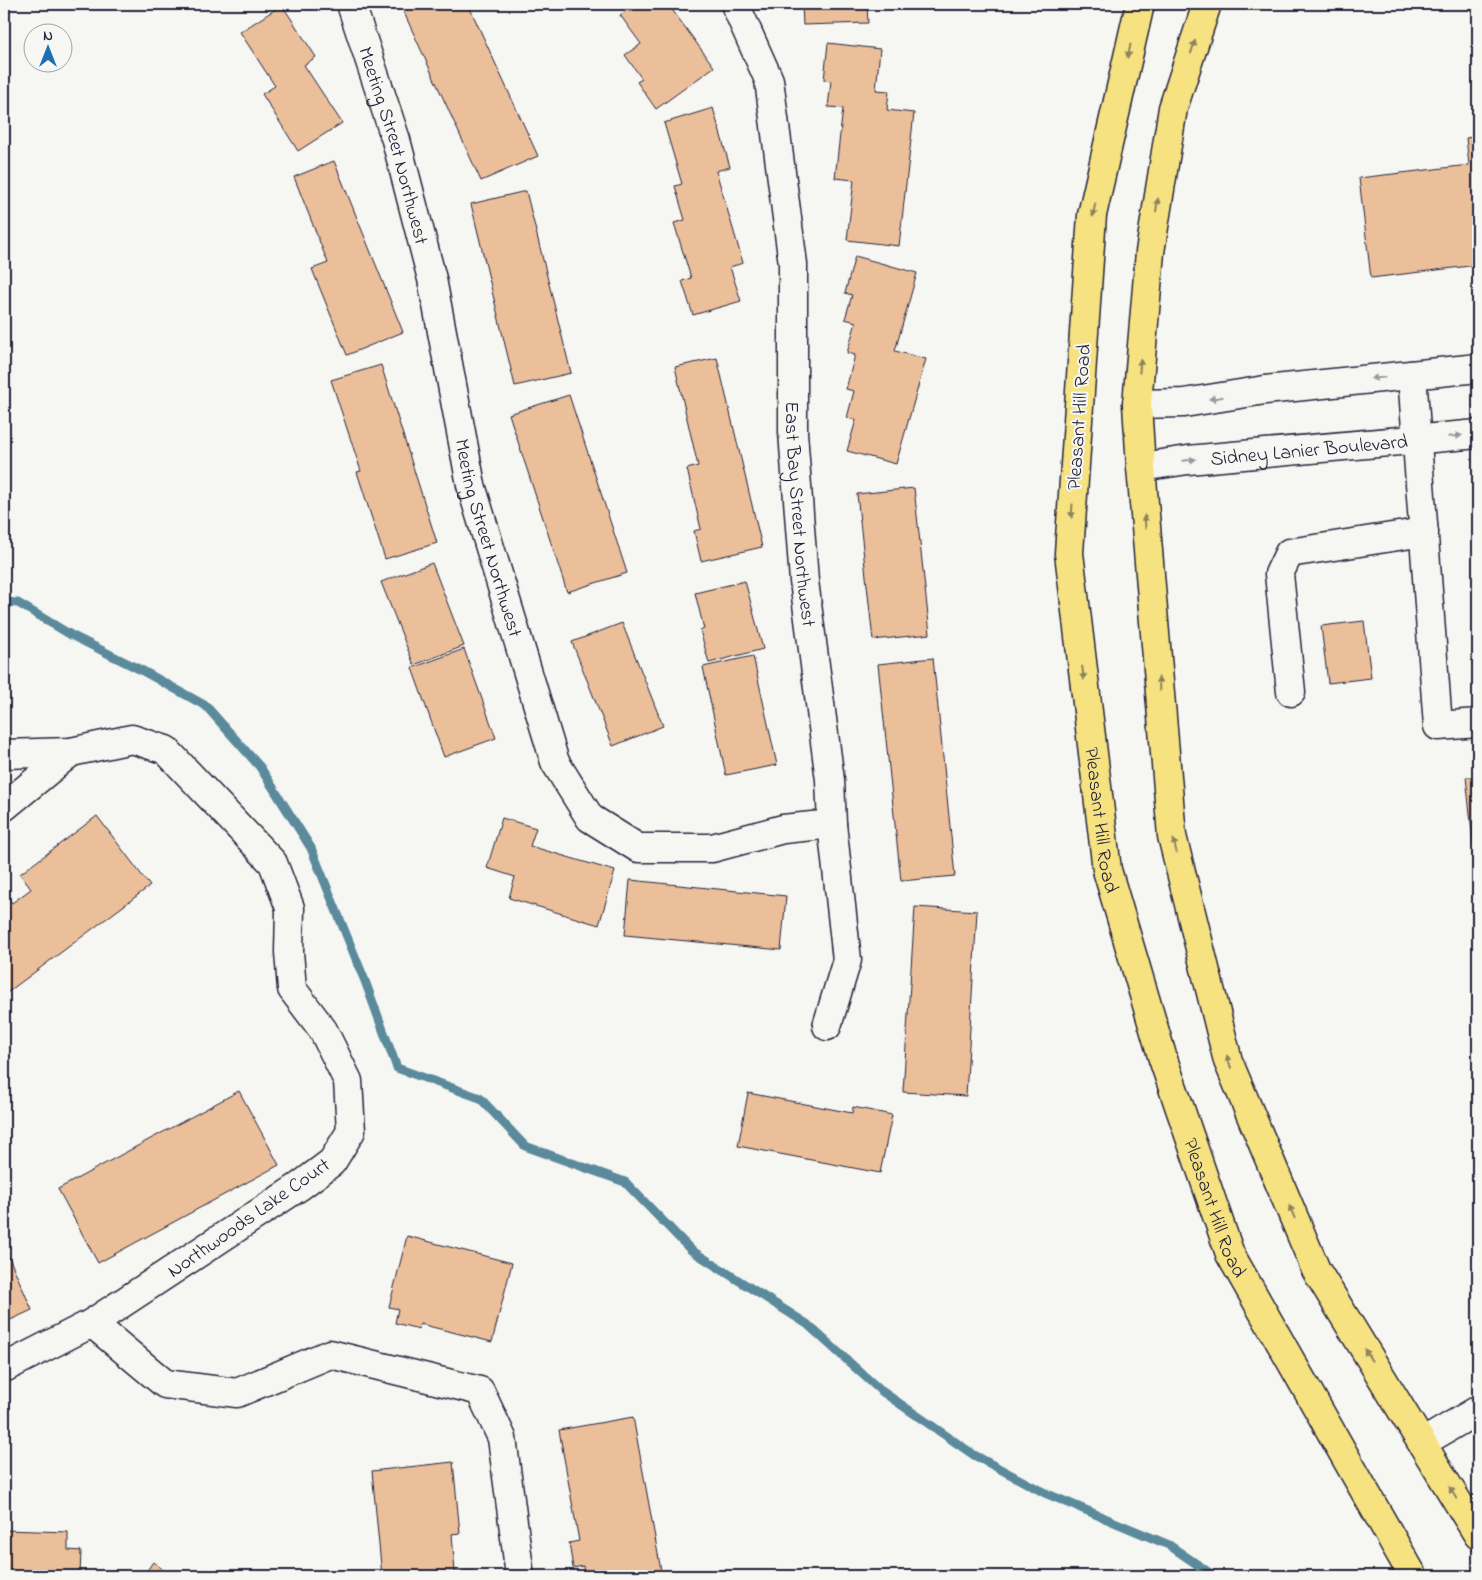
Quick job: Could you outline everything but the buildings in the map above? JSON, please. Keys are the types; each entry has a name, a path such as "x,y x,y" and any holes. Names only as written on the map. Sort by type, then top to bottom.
{"highway":[{"name":"Pleasant Hill Road","path":"1140,4 1092,215 1069,553 1107,870 1163,1059 1230,1254 1413,1576"},
{"path":"1207,4 1173,108 1150,252 1137,404 1172,836 1228,1061 1316,1270 1478,1535"}],"street":[{"name":"Meeting Street Northwest","path":"351,4 396,140 432,279 471,485 554,762 590,818 638,848 712,848 783,829 832,824"},
{"name":"East Bay Street Northwest","path":"735,4 769,80 793,264 793,432 803,571 830,780 832,824 847,960 827,1026"},
{"path":"1137,404 1184,402 1265,390 1478,368"},
{"path":"1412,375 1438,726 1478,723"},
{"name":"Sidney Lanier Boulevard","path":"1141,467 1188,460 1478,434"},
{"path":"1291,692 1280,574 1289,553 1424,532"},
{"name":"Northwoods Lake Court","path":"4,754 71,752 132,739 166,750 273,863 290,908 289,952 292,988 324,1030 348,1082 351,1132 332,1162 300,1186 92,1323 4,1368"},
{"name":"Northwoods Lake Court","path":"4,807 71,752"},
{"path":"92,1323 165,1384 237,1392 330,1354 480,1391 502,1438 520,1576"},
{"path":"1422,1443 1478,1410"}],"waterway":[{"path":"4,602 18,603 71,635 143,671 206,706 260,767 311,848 365,981 397,1068 480,1098 525,1146 625,1182 691,1250 807,1324 880,1390 974,1455 1045,1493 1169,1545 1214,1576"}]}
